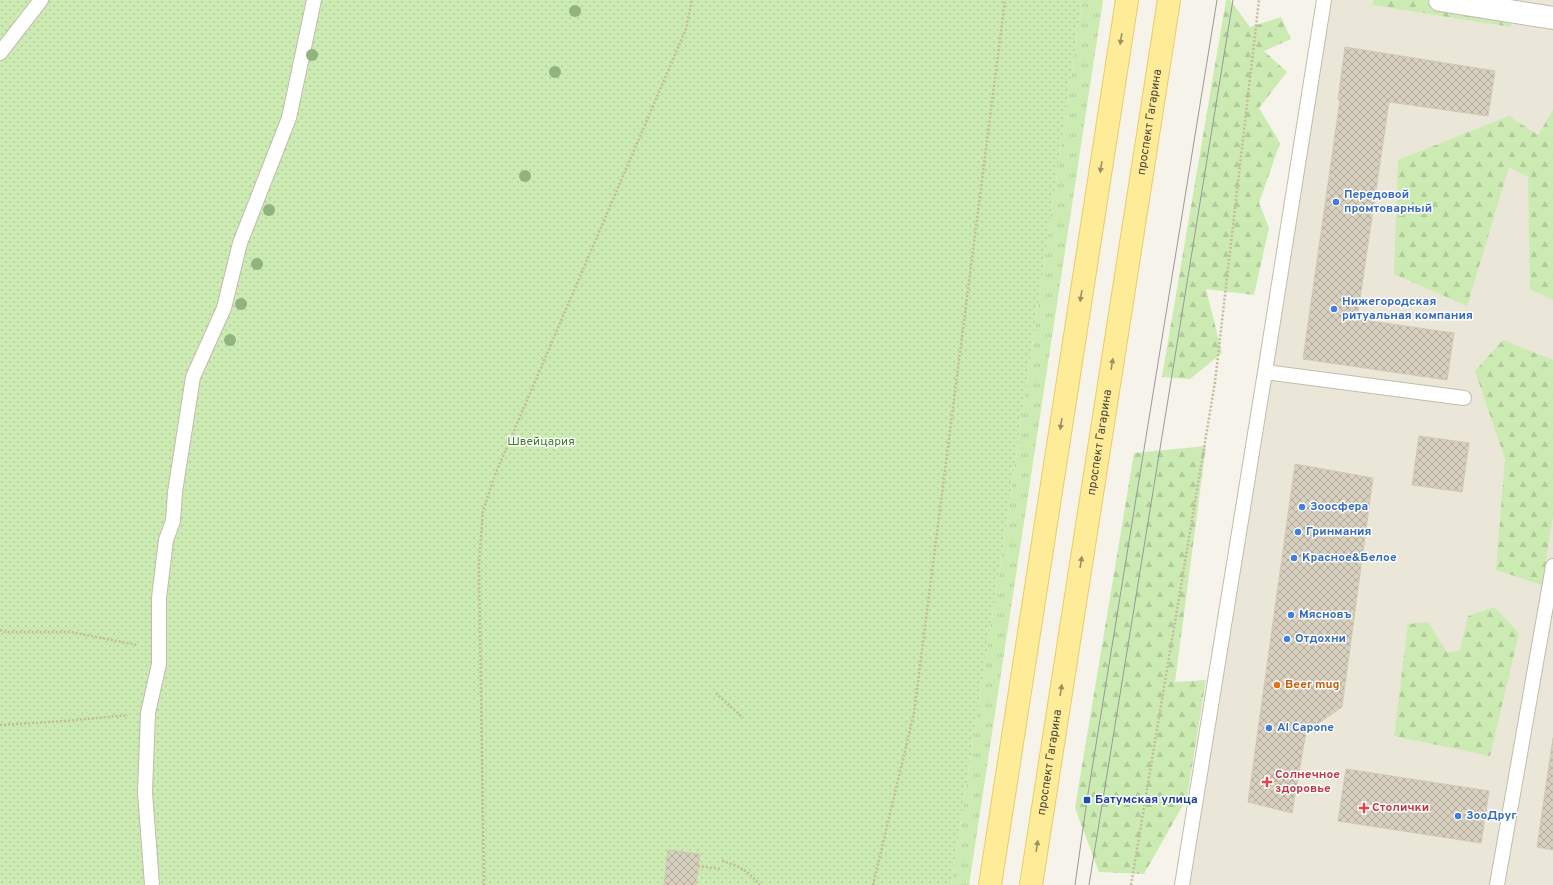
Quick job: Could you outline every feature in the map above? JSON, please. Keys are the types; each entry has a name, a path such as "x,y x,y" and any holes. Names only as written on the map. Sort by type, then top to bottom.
{"main road":[{"path":"993,885 1127,0"},
{"name":"проспект Гагарина","path":"1031,885 1169,0"}],"street":[{"path":"1440,0 1552,14"}],"lane":[{"path":"0,53 41,0"},
{"path":"152,885 145,792 148,713 159,664 159,598 166,540 173,521 175,492 193,377 224,308 240,243 289,118 314,0"},
{"path":"1182,885 1324,0"},
{"path":"1265,372 1464,398"},
{"path":"1497,885 1553,566"}],"path":[{"path":"484,885 479,564 482,511 494,475 686,29 692,0"},
{"path":"873,885 914,713 1005,0"},
{"path":"1131,885 1215,382 1259,0"},
{"path":"0,630 4,632 71,632 136,646 159,638"},
{"path":"716,693 743,718"},
{"path":"0,725 65,721 148,713"},
{"path":"722,861 737,865 751,874 760,885"},
{"path":"698,866 721,869"}],"shaded area":[{"path":"1324,0 1553,0 1553,885 1182,885"}],"green space":[{"name":"Швейцария","path":"0,0 1082,0 1006,527 951,885 0,885"},
{"path":"1082,0 1103,0 969,885 951,885 1006,527"},
{"path":"1226,0 1230,0 1250,27 1281,17 1291,39 1264,51 1287,72 1259,108 1280,143 1259,203 1269,228 1254,295 1206,289 1222,353 1190,379 1162,377"},
{"path":"1373,0 1514,0 1511,27 1373,5"},
{"path":"1553,110 1553,300 1530,289 1528,177 1509,167 1467,306 1394,274 1398,160 1509,116 1538,135"},
{"path":"1503,340 1553,360 1553,516 1542,585 1496,570 1505,459 1475,371"},
{"path":"1206,446 1175,682 1206,680 1187,798 1144,874 1099,872 1075,808 1134,453"},
{"path":"1494,607 1519,633 1490,756 1394,736 1408,624 1428,622 1447,653 1460,650 1468,616"}],"building":[{"path":"1345,47 1495,71 1488,116 1389,102 1357,319 1454,333 1447,380 1303,359 1340,100 1338,100"},
{"path":"1419,436 1469,443 1462,492 1412,485"},
{"path":"1295,464 1373,478 1342,707 1306,732 1292,813 1248,802"},
{"path":"1553,738 1553,850 1537,847"},
{"path":"1346,769 1489,791 1481,843 1338,821"},
{"path":"668,850 700,854 696,885 664,885"}],"tram line":[{"path":"1075,885 1087,800 1217,0"},
{"path":"1089,885 1233,0"}],"place":[{"name":"Передовой промтоварный","path":"1336,202"},
{"name":"Нижегородская ритуальная компания","path":"1334,309"},
{"name":"Зоосфера","path":"1302,507"},
{"name":"Гринмания","path":"1298,532"},
{"name":"Красное&Белое","path":"1294,558"},
{"name":"Мясновъ","path":"1291,615"},
{"name":"Отдохни","path":"1287,639"},
{"name":"Beer mug","path":"1277,685"},
{"name":"Al Capone","path":"1269,728"},
{"name":"Солнечное здоровье","path":"1267,782"},
{"name":"Батумская улица","path":"1087,800"},
{"name":"Столички","path":"1364,808"},
{"name":"ЗооДруг","path":"1458,816"}]}
